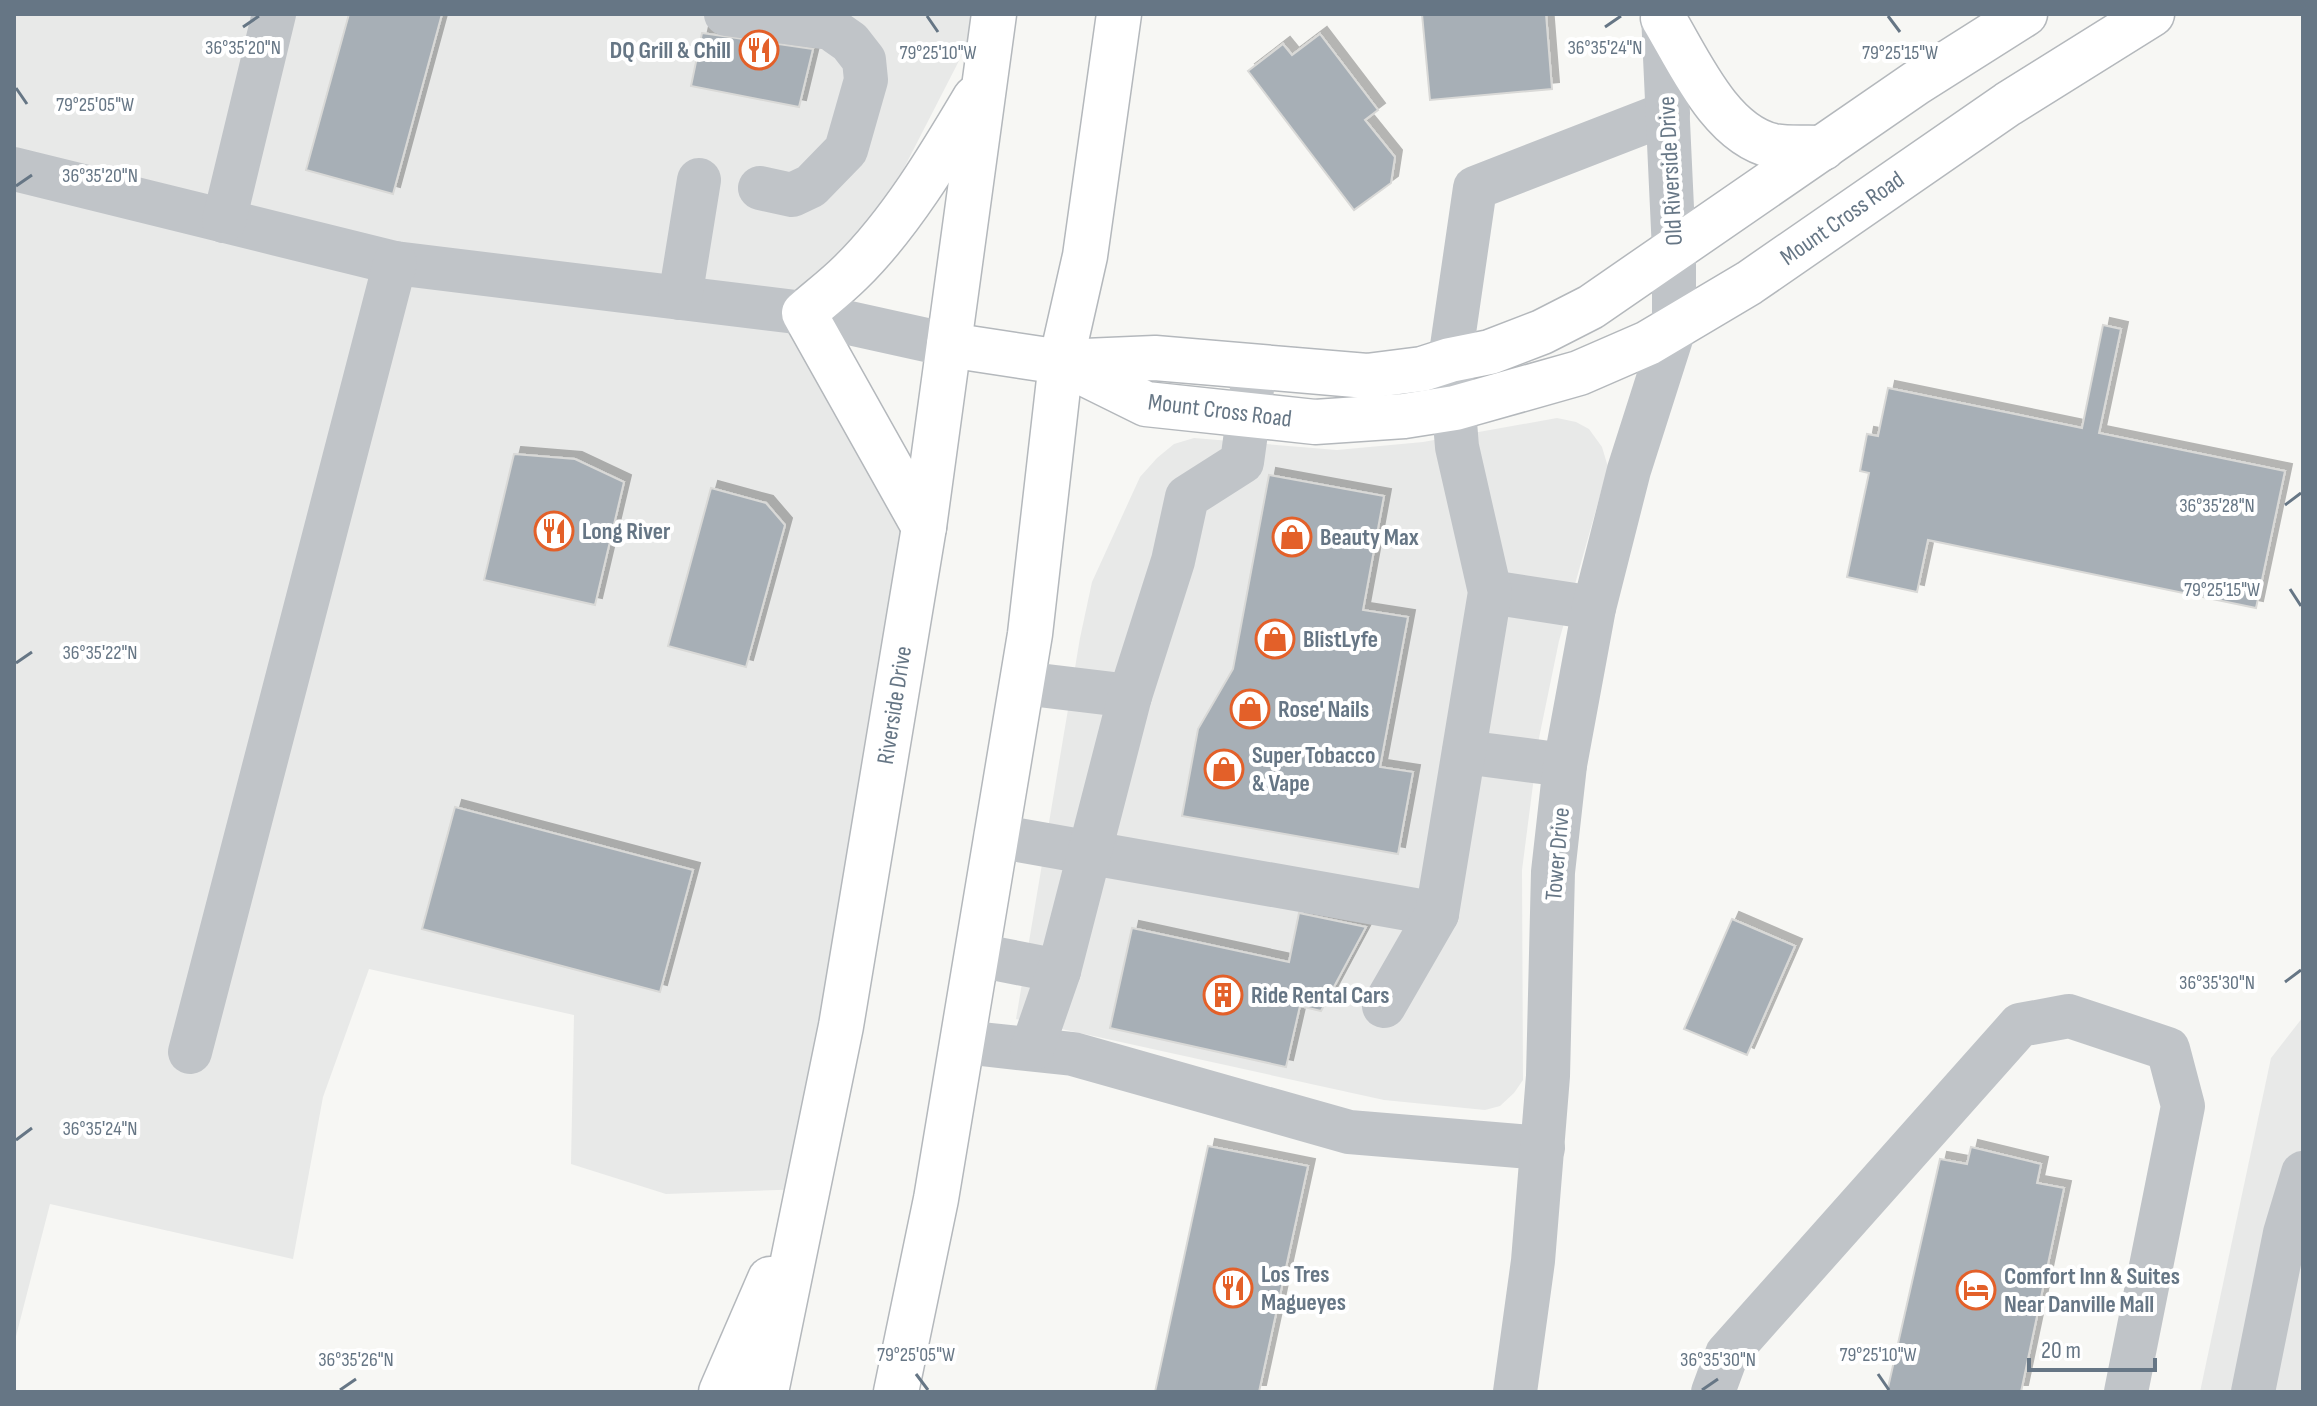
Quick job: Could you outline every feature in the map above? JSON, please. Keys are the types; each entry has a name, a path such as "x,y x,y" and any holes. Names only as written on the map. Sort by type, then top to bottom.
{"main road":[{"name":"Riverside Drive","path":"766,1392 841,1026 924,527 994,14"},
{"path":"896,1392 936,1199 1030,634 1061,362 1085,256 1119,14"},
{"name":"Mount Cross Road","path":"1061,362 1155,358 1367,376 1422,369 1490,352 1542,332 1591,307 1916,83 2025,14"},
{"name":"Mount Cross Road","path":"1061,362 1146,404 1315,422 1404,416 1455,408 1579,373 1648,343 1749,283 2008,104 2152,14"},
{"path":"1663,16 1728,121 1773,146 1823,148"},
{"path":"924,527 804,313 852,272 882,237 936,163 985,82"},
{"path":"949,345 1061,362"},
{"path":"721,1392 808,1189"}],"street":[{"path":"224,221 274,14"},
{"path":"726,14 830,28 850,42 864,60 866,80 846,150 811,186 792,195 760,188"},
{"name":"Old Riverside Drive","path":"1663,16 1674,251 1674,329"},
{"path":"1384,1006 1437,914 1490,592 1457,447 1450,360 1475,188 1668,113"},
{"path":"14,169 395,263 804,313 949,345"},
{"path":"680,298 699,180"},
{"path":"190,1052 395,263"},
{"name":"Tower Drive","path":"1515,1392 1533,1261 1543,1148 1553,872 1565,765 1594,608 1629,470 1674,329"},
{"path":"1032,1049 1059,971 1130,696 1173,561 1187,497 1242,462 1255,367"},
{"path":"1490,592 1594,608"},
{"path":"1022,683 1130,696"},
{"path":"1464,752 1565,765"},
{"path":"996,836 1437,914"},
{"path":"977,955 1059,971"},
{"path":"1713,1392 1727,1354 2020,1025 2069,1016 2168,1049 2183,1106 2126,1392"},
{"path":"963,1042 1073,1054 1349,1132 1543,1148"},
{"path":"2253,1392 2285,1233 2303,1173"}],"shaded area":[{"path":"14,14 983,14 885,205 825,270 833,357 924,527 808,1189 666,1194 571,1164 574,1015 369,969 323,1097 293,1259 50,1204 14,1344"},
{"path":"1557,418 1589,429 1602,447 1608,467 1559,641 1539,738 1522,870 1523,1080 1514,1093 1500,1106 1485,1110 1384,1100 1016,1019 1092,582 1140,477 1157,458 1174,444 1194,438 1337,450 1423,442"},
{"path":"2303,1017 2303,1392 2200,1392 2271,1058"}],"building":[{"path":"349,14 442,14 393,194 306,170"},
{"path":"1422,14 1546,14 1552,89 1430,100"},
{"path":"702,33 813,49 799,107 691,86"},
{"path":"1320,34 1378,110 1365,120 1395,157 1391,183 1354,210 1248,71 1283,44 1292,55"},
{"path":"2103,325 2121,329 2099,433 2285,471 2256,608 1928,540 1917,592 1847,577 1869,473 1860,471 1867,434 1878,436 1888,388 2082,428"},
{"name":"Long River","path":"514,454 575,459 624,482 595,605 484,580"},
{"path":"1269,475 1384,496 1363,610 1408,617 1380,767 1413,772 1398,854 1182,816 1198,729 1233,669"},
{"path":"711,488 766,503 785,525 746,667 668,646"},
{"path":"455,807 693,870 660,992 422,929"},
{"name":"Ride Rental Cars","path":"1299,913 1366,927 1321,1011 1300,1006 1286,1067 1110,1028 1132,928 1289,962"},
{"path":"1732,919 1795,946 1747,1055 1684,1029"},
{"path":"1208,1146 1308,1166 1259,1392 1155,1392"},
{"name":"Comfort Inn & Suites Near Danville Mall","path":"1971,1147 2041,1164 2037,1183 2064,1188 2021,1392 1887,1392 1940,1159 1967,1164"}],"place":[{"name":"DQ Grill & Chill","path":"759,50"},
{"name":"Long River","path":"554,531"},
{"name":"Beauty Max","path":"1292,537"},
{"name":"BlistLyfe","path":"1275,639"},
{"name":"Rose' Nails","path":"1250,709"},
{"name":"Super Tobacco & Vape","path":"1224,769"},
{"name":"Ride Rental Cars","path":"1223,995"},
{"name":"Los Tres Magueyes","path":"1233,1288"},
{"name":"Comfort Inn & Suites Near Danville Mall","path":"1976,1290"}]}
